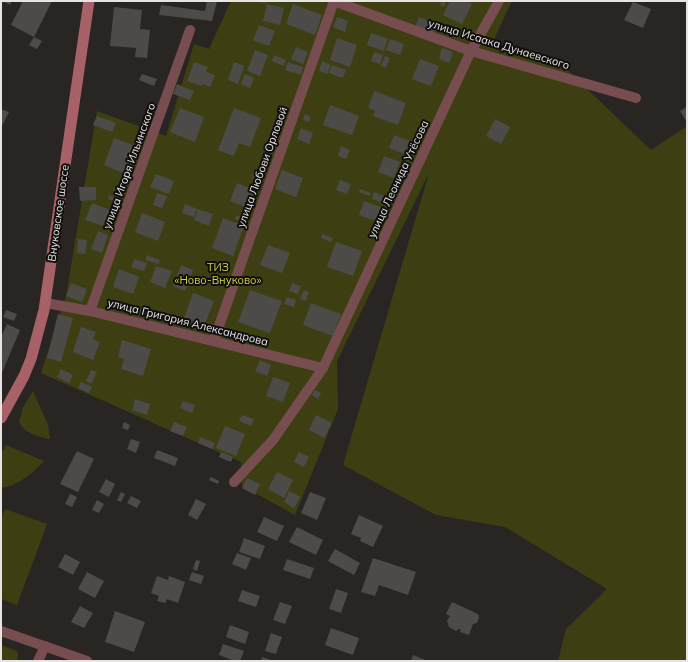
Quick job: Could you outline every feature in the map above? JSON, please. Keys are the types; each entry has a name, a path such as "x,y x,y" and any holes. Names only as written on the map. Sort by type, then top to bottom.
{"main road":[{"name":"Внуковское шоссе","path":"1,418 32,359 46,303 89,1"}],"street":[{"name":"улица Исаака Дунаевского","path":"334,1 471,50 636,98"},
{"name":"улица Любови Орловой","path":"214,340 334,1"},
{"name":"улица Леонида Утёсова","path":"234,482 273,440 323,368 471,50 498,1"},
{"name":"улица Игоря Ильинского","path":"90,311 190,30"},
{"name":"улица Григория Александрова","path":"46,303 90,311 214,340 323,368"},
{"path":"1,631 87,661"},
{"path":"38,661 45,646"}],"green space":[{"name":"ТИЗ «Ново-Внуково»","path":"231,1 512,1 491,46 566,69 651,150 687,126 687,661 558,661 566,629 607,589 505,527 436,515 343,465 429,173 337,361 338,409 295,515 242,486 241,462 41,373 66,296 97,111 166,136 194,44 209,49"},
{"path":"33,391 48,425 50,439 28,432 19,422 23,407"},
{"path":"6,445 44,461 19,482 1,488 1,454"},
{"path":"5,509 47,524 17,605 1,599 1,519"},
{"path":"1,645 17,651 17,661 1,661"}],"building":[{"path":"3,1 12,1 10,5"},
{"path":"23,1 52,1 34,37 11,25"},
{"path":"207,1 217,1 212,21 159,15 161,5 205,11"},
{"path":"257,1 267,1 266,4"},
{"path":"441,1 446,1 444,7 440,5"},
{"path":"450,1 467,1 472,4 462,24 443,15"},
{"path":"633,2 651,9 643,28 624,20"},
{"path":"267,4 284,8 280,25 263,21"},
{"path":"293,4 322,15 315,35 286,24"},
{"path":"114,7 142,10 140,29 150,30 147,58 135,57 136,48 110,46"},
{"path":"337,17 348,21 345,32 333,27"},
{"path":"419,17 437,24 433,35 415,27"},
{"path":"259,25 275,31 269,46 253,40"},
{"path":"371,33 388,39 384,51 367,45"},
{"path":"34,37 42,41 37,49 29,45"},
{"path":"337,38 357,45 350,67 330,60"},
{"path":"390,39 404,44 400,55 386,50"},
{"path":"296,47 308,52 303,64 291,59"},
{"path":"442,48 453,52 449,63 439,59"},
{"path":"255,50 268,55 260,76 247,71"},
{"path":"374,52 383,55 380,64 371,61"},
{"path":"274,55 286,60 283,66 272,61"},
{"path":"385,56 390,58 386,68 381,66"},
{"path":"420,59 439,66 431,86 412,79"},
{"path":"322,61 331,65 327,74 319,71"},
{"path":"194,62 208,67 206,72 215,75 210,87 202,84 201,86 187,81"},
{"path":"234,62 244,66 238,84 228,80"},
{"path":"288,62 303,67 301,75 285,70"},
{"path":"332,65 346,70 343,78 329,73"},
{"path":"142,74 157,79 154,86 139,80"},
{"path":"245,74 254,78 250,88 241,84"},
{"path":"177,84 194,91 190,100 173,94"},
{"path":"374,91 406,103 398,125 373,116 375,111 368,108"},
{"path":"330,105 359,116 352,135 323,125"},
{"path":"687,107 687,122 680,111"},
{"path":"180,108 204,117 195,142 170,132"},
{"path":"234,108 261,118 250,147 239,143 234,156 218,150"},
{"path":"1,109 9,112 1,128"},
{"path":"305,114 311,117 309,122 303,120"},
{"path":"97,116 116,123 112,132 93,125"},
{"path":"495,119 510,127 501,144 486,136"},
{"path":"301,128 313,133 309,144 297,139"},
{"path":"394,135 410,141 405,154 389,148"},
{"path":"114,138 133,145 129,156 135,158 132,165 127,163 123,173 104,165"},
{"path":"341,146 350,150 346,159 338,156"},
{"path":"384,156 400,162 394,178 378,172"},
{"path":"254,170 264,174 262,180 252,177"},
{"path":"282,170 303,178 296,197 275,189"},
{"path":"156,174 174,181 169,194 150,187"},
{"path":"340,180 351,184 347,194 336,190"},
{"path":"237,183 255,190 248,208 230,201"},
{"path":"79,187 96,187 96,200 80,201"},
{"path":"115,187 126,191 124,196 113,193"},
{"path":"360,189 371,193 370,196 359,192"},
{"path":"374,192 392,199 390,205 372,199"},
{"path":"157,193 167,196 162,208 153,205"},
{"path":"109,195 120,200 119,203 108,199"},
{"path":"364,201 383,208 378,222 359,215"},
{"path":"92,203 110,210 103,226 85,220"},
{"path":"185,204 197,209 194,217 182,213"},
{"path":"198,209 213,214 209,226 194,220"},
{"path":"142,213 165,222 158,241 135,232"},
{"path":"236,215 246,219 244,223 235,219"},
{"path":"223,218 244,226 233,256 212,248"},
{"path":"98,231 108,235 102,253 91,249"},
{"path":"322,234 333,238 331,242 321,238"},
{"path":"78,239 87,240 85,254 77,253"},
{"path":"336,242 362,251 353,276 327,267"},
{"path":"268,245 290,253 282,273 260,265"},
{"path":"147,255 160,260 159,264 145,260"},
{"path":"134,259 147,263 144,271 131,267"},
{"path":"181,265 193,270 185,291 173,286"},
{"path":"156,266 172,271 165,288 150,282"},
{"path":"119,269 139,277 133,294 113,287"},
{"path":"71,283 87,289 82,302 66,296"},
{"path":"292,283 301,286 298,294 289,291"},
{"path":"250,290 282,301 270,333 238,322"},
{"path":"304,290 309,292 306,301 300,299"},
{"path":"193,293 214,301 204,326 184,318"},
{"path":"287,297 296,300 294,307 284,304"},
{"path":"311,303 341,314 333,336 303,325"},
{"path":"139,308 149,312 147,317 137,313"},
{"path":"6,310 17,314 14,321 3,317"},
{"path":"58,314 73,318 61,362 47,358"},
{"path":"7,324 20,330 1,375 1,337"},
{"path":"81,327 96,332 93,339 100,342 93,360 73,352"},
{"path":"122,340 151,349 143,376 121,369 124,359 118,357"},
{"path":"260,360 271,365 267,376 255,371"},
{"path":"61,369 73,375 69,383 57,377"},
{"path":"91,370 97,372 91,384 86,381"},
{"path":"273,377 290,383 283,402 266,396"},
{"path":"81,382 92,387 89,393 78,388"},
{"path":"315,390 321,393 318,399 312,395"},
{"path":"135,399 150,404 147,415 132,410"},
{"path":"183,401 195,405 192,413 180,408"},
{"path":"242,415 254,419 251,426 239,421"},
{"path":"316,415 332,423 324,438 309,430"},
{"path":"124,422 130,425 128,430 122,428"},
{"path":"174,422 187,427 183,436 170,431"},
{"path":"225,426 245,434 236,456 216,448"},
{"path":"200,437 215,443 212,449 198,443"},
{"path":"131,439 140,442 136,453 127,449"},
{"path":"157,450 178,458 175,466 154,458"},
{"path":"77,451 94,459 78,492 60,484"},
{"path":"221,452 233,457 231,462 219,457"},
{"path":"299,452 309,457 304,467 294,462"},
{"path":"277,472 293,480 284,498 268,489"},
{"path":"211,477 219,481 218,484 209,480"},
{"path":"247,478 260,484 255,495 242,488"},
{"path":"106,479 115,484 109,497 99,492"},
{"path":"289,491 300,497 294,508 284,502"},
{"path":"121,492 125,494 121,502 117,500"},
{"path":"310,492 326,498 317,520 301,513"},
{"path":"70,494 77,497 72,507 65,504"},
{"path":"131,496 141,501 137,508 127,503"},
{"path":"196,499 206,504 197,520 188,515"},
{"path":"97,500 104,504 99,513 92,510"},
{"path":"359,515 383,526 373,547 360,541 361,538 351,534"},
{"path":"264,517 284,526 277,541 257,532"},
{"path":"297,527 323,540 316,555 289,542"},
{"path":"244,538 265,546 260,559 239,552"},
{"path":"335,549 360,563 354,575 328,561"},
{"path":"237,553 251,558 246,570 232,564"},
{"path":"65,554 80,562 73,575 58,567"},
{"path":"373,558 416,572 408,595 379,585 375,596 361,592"},
{"path":"287,559 314,568 310,579 283,570"},
{"path":"196,560 200,561 197,571 193,569"},
{"path":"87,572 104,581 95,598 78,589"},
{"path":"192,572 204,576 201,584 189,580"},
{"path":"157,576 168,580 169,576 185,582 178,603 167,599 165,603 157,601 159,596 151,593"},
{"path":"336,589 348,593 341,613 329,609"},
{"path":"242,590 260,596 256,607 238,601"},
{"path":"280,602 292,606 285,624 273,620"},
{"path":"452,602 478,614 479,617 477,623 473,624 469,635 460,632 461,630 459,629 456,631 449,627 447,621 450,616 446,614"},
{"path":"80,606 93,613 84,628 71,622"},
{"path":"115,611 145,622 134,652 105,642"},
{"path":"230,625 249,632 245,644 226,637"},
{"path":"331,628 359,638 353,655 325,645"},
{"path":"271,633 282,637 276,654 265,651"},
{"path":"223,644 244,651 240,661 235,661 219,655"},
{"path":"413,655 428,661 411,661"},
{"path":"262,657 274,661 261,661"}]}
